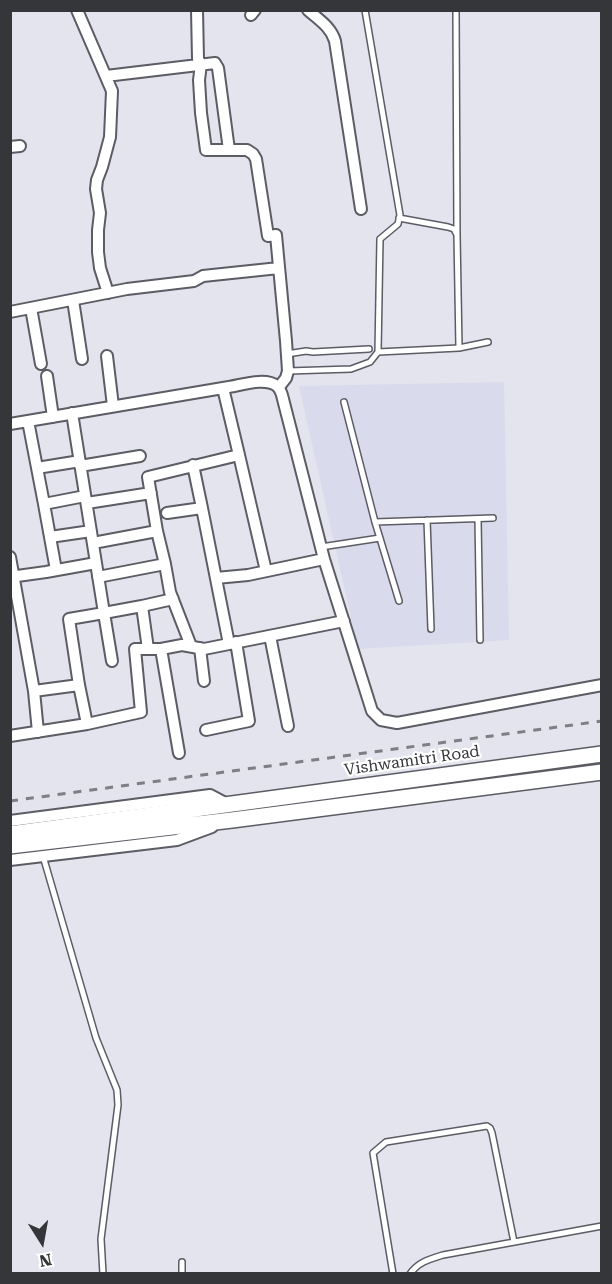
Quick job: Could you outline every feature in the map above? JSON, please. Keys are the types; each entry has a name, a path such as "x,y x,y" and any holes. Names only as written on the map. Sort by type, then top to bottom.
{"main road":[{"name":"Vishwamitri Road","path":"10,834 602,754"},
{"path":"10,846 602,772"}],"street":[{"path":"77,10 112,91 110,137 96,189 100,213 98,252 100,268 108,293"},
{"path":"197,10 198,59 201,64 199,80 201,113 206,150 247,150 253,154 256,159 268,236 276,235 288,371 279,387"},
{"path":"308,10 328,27 335,41 361,209"},
{"path":"106,76 215,63 218,68 229,150"},
{"path":"10,312 108,293 194,281 203,276 279,268"},
{"path":"73,300 82,359"},
{"path":"31,308 41,363"},
{"path":"107,356 113,406"},
{"path":"47,376 54,417"},
{"path":"10,424 223,388 262,382 271,383 279,387 283,399 324,559 372,711 381,720 397,723 602,685"},
{"path":"223,388 266,571"},
{"path":"72,413 112,661"},
{"path":"28,421 56,570"},
{"path":"204,681 195,647 173,599 157,531 148,477 239,455"},
{"path":"37,468 140,456"},
{"path":"194,465 216,578 249,721 206,730"},
{"path":"44,504 151,493"},
{"path":"167,513 202,508"},
{"path":"50,537 91,531"},
{"path":"93,543 157,531"},
{"path":"10,557 34,691 38,732"},
{"path":"216,578 248,575 324,559"},
{"path":"12,577 96,562"},
{"path":"98,577 165,564"},
{"path":"87,724 69,620 173,599"},
{"path":"142,606 148,649"},
{"path":"10,736 87,724 141,712 135,649 161,649 182,645 204,649 344,621"},
{"path":"270,636 288,726"},
{"path":"161,649 178,753"},
{"path":"34,691 79,685"},
{"path":"10,821 210,795 227,804"},
{"path":"10,860 177,840 232,820"}],"lane":[{"path":"288,371 351,369 370,362 378,352 380,239 398,224 400,214 365,10"},
{"path":"456,10 459,348"},
{"path":"399,218 448,227 454,229 457,235"},
{"path":"378,352 459,348 488,342"},
{"path":"287,354 306,351 369,350"},
{"path":"344,402 375,522 399,601"},
{"path":"375,522 493,518"},
{"path":"478,519 480,640"},
{"path":"427,520 431,629"},
{"path":"321,547 380,538"},
{"path":"43,856 96,1038 117,1089 118,1105 101,1239 103,1274"},
{"path":"393,1274 372,1154 386,1142 487,1126 490,1128 514,1242"},
{"path":"410,1274 421,1263 443,1255 602,1226"},
{"path":"182,1262 182,1274"}],"shaded area":[{"path":"504,382 509,640 358,649 299,386"}],"railway":[{"path":"10,801 602,721"}]}
